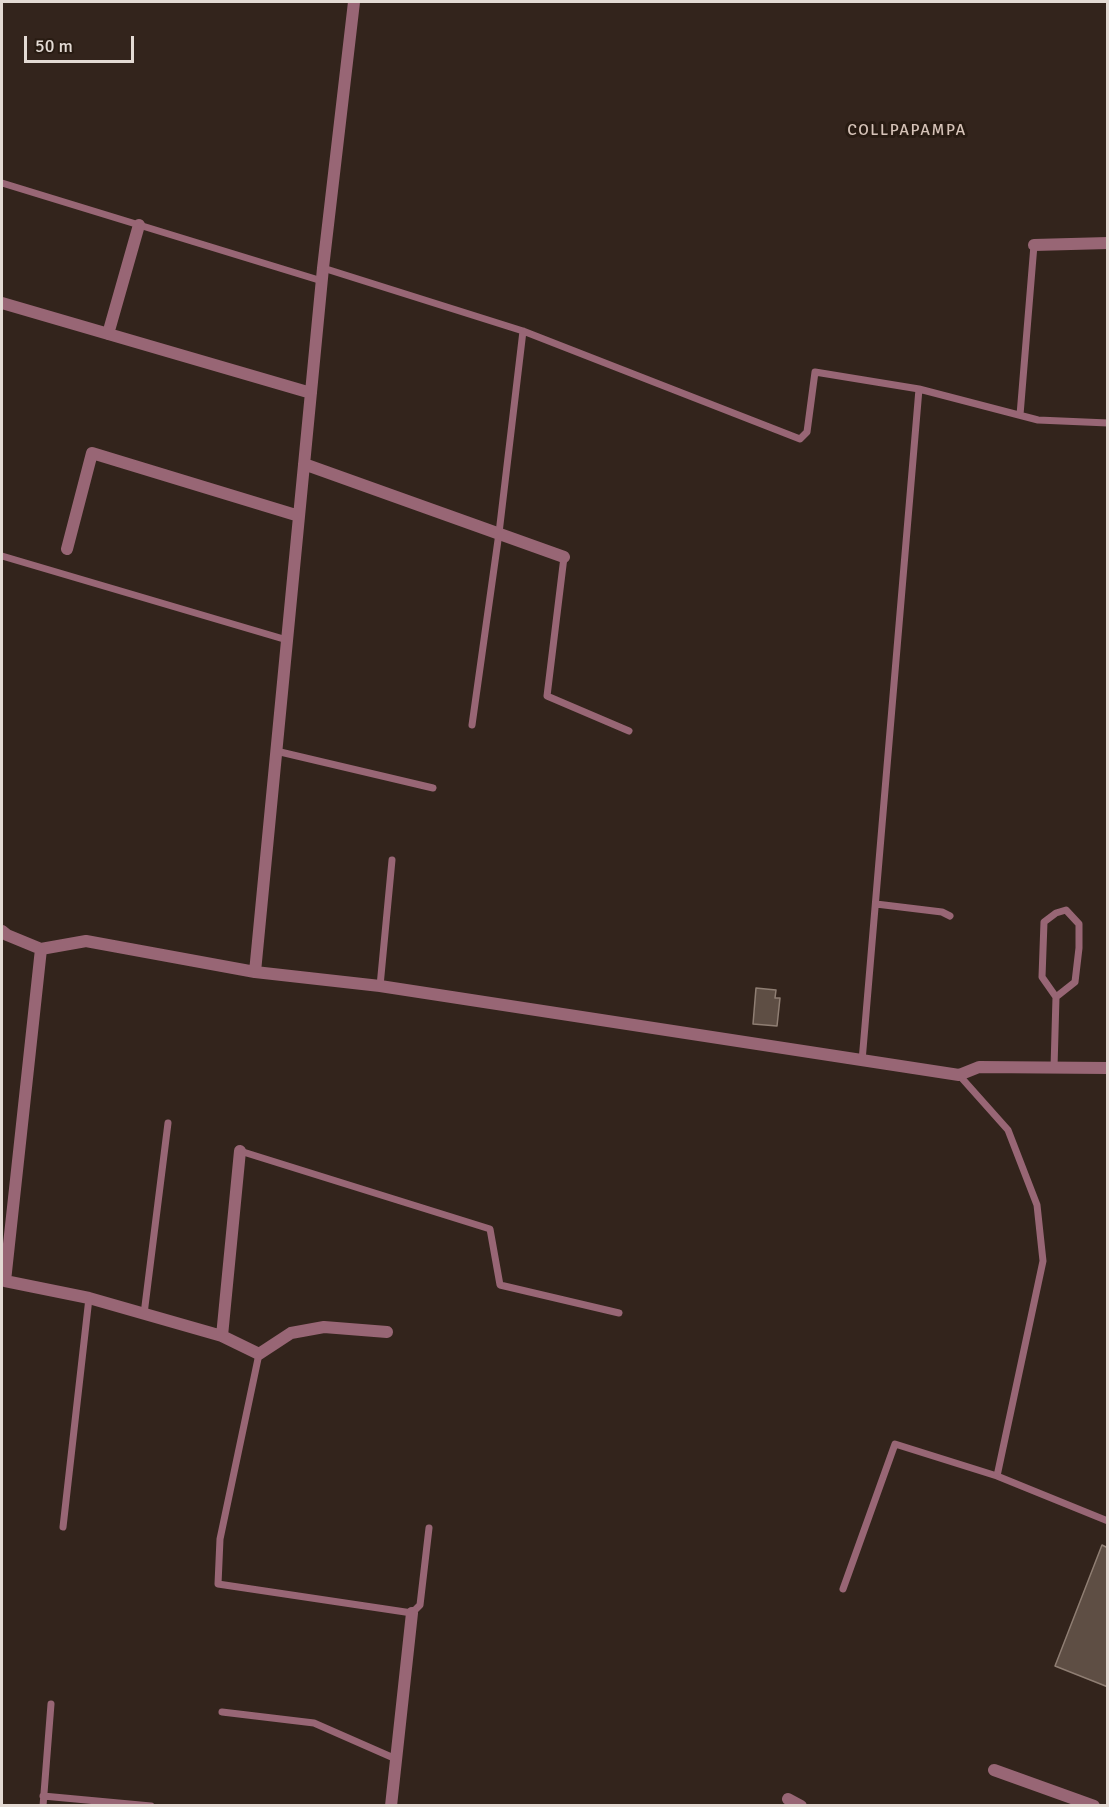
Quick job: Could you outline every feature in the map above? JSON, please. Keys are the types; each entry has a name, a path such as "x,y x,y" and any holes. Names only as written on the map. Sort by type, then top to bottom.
{"street":[{"path":"255,972 322,274 354,2"},
{"path":"108,334 140,225"},
{"path":"1034,245 1107,243"},
{"path":"2,303 311,393"},
{"path":"67,549 92,453 299,516"},
{"path":"304,464 564,557"},
{"path":"2,931 40,949 86,941 255,972 380,986 959,1075 979,1067 1107,1068"},
{"path":"40,949 6,1281 89,1298 222,1336 259,1354 291,1333 313,1329 387,1332"},
{"path":"222,1336 240,1151"},
{"path":"391,1806 412,1613"},
{"path":"994,1770 1094,1806"},
{"path":"788,1799 801,1806"}],"lane":[{"path":"2,183 140,225 523,332 800,439 807,432 815,372 919,389 1038,420 1107,423"},
{"path":"1020,416 1034,245"},
{"path":"472,725 499,533 523,332"},
{"path":"862,1061 919,389"},
{"path":"2,556 287,640"},
{"path":"564,557 547,696 629,731"},
{"path":"276,751 433,788"},
{"path":"380,986 393,860"},
{"path":"876,904 942,912 950,916"},
{"path":"1054,1068 1056,998 1042,976 1044,922 1056,913 1065,910 1079,924 1079,948 1075,982 1056,998"},
{"path":"959,1075 1008,1130 1036,1205 1043,1261 997,1476"},
{"path":"144,1314 168,1123"},
{"path":"240,1151 490,1229 500,1285 619,1313"},
{"path":"63,1527 89,1298"},
{"path":"259,1354 220,1539 218,1584 412,1613 420,1605 429,1528"},
{"path":"843,1588 895,1444 997,1476 1107,1521"},
{"path":"43,1806 51,1704"},
{"path":"222,1713 314,1723 396,1759"},
{"path":"43,1796 151,1806"}],"building":[{"path":"756,988 776,990 775,998 780,998 777,1026 753,1024"},
{"path":"1102,1545 1108,1548 1108,1687 1055,1666"}],"district":[{"name":"COLLPAPAMPA","path":"907,131"}]}
